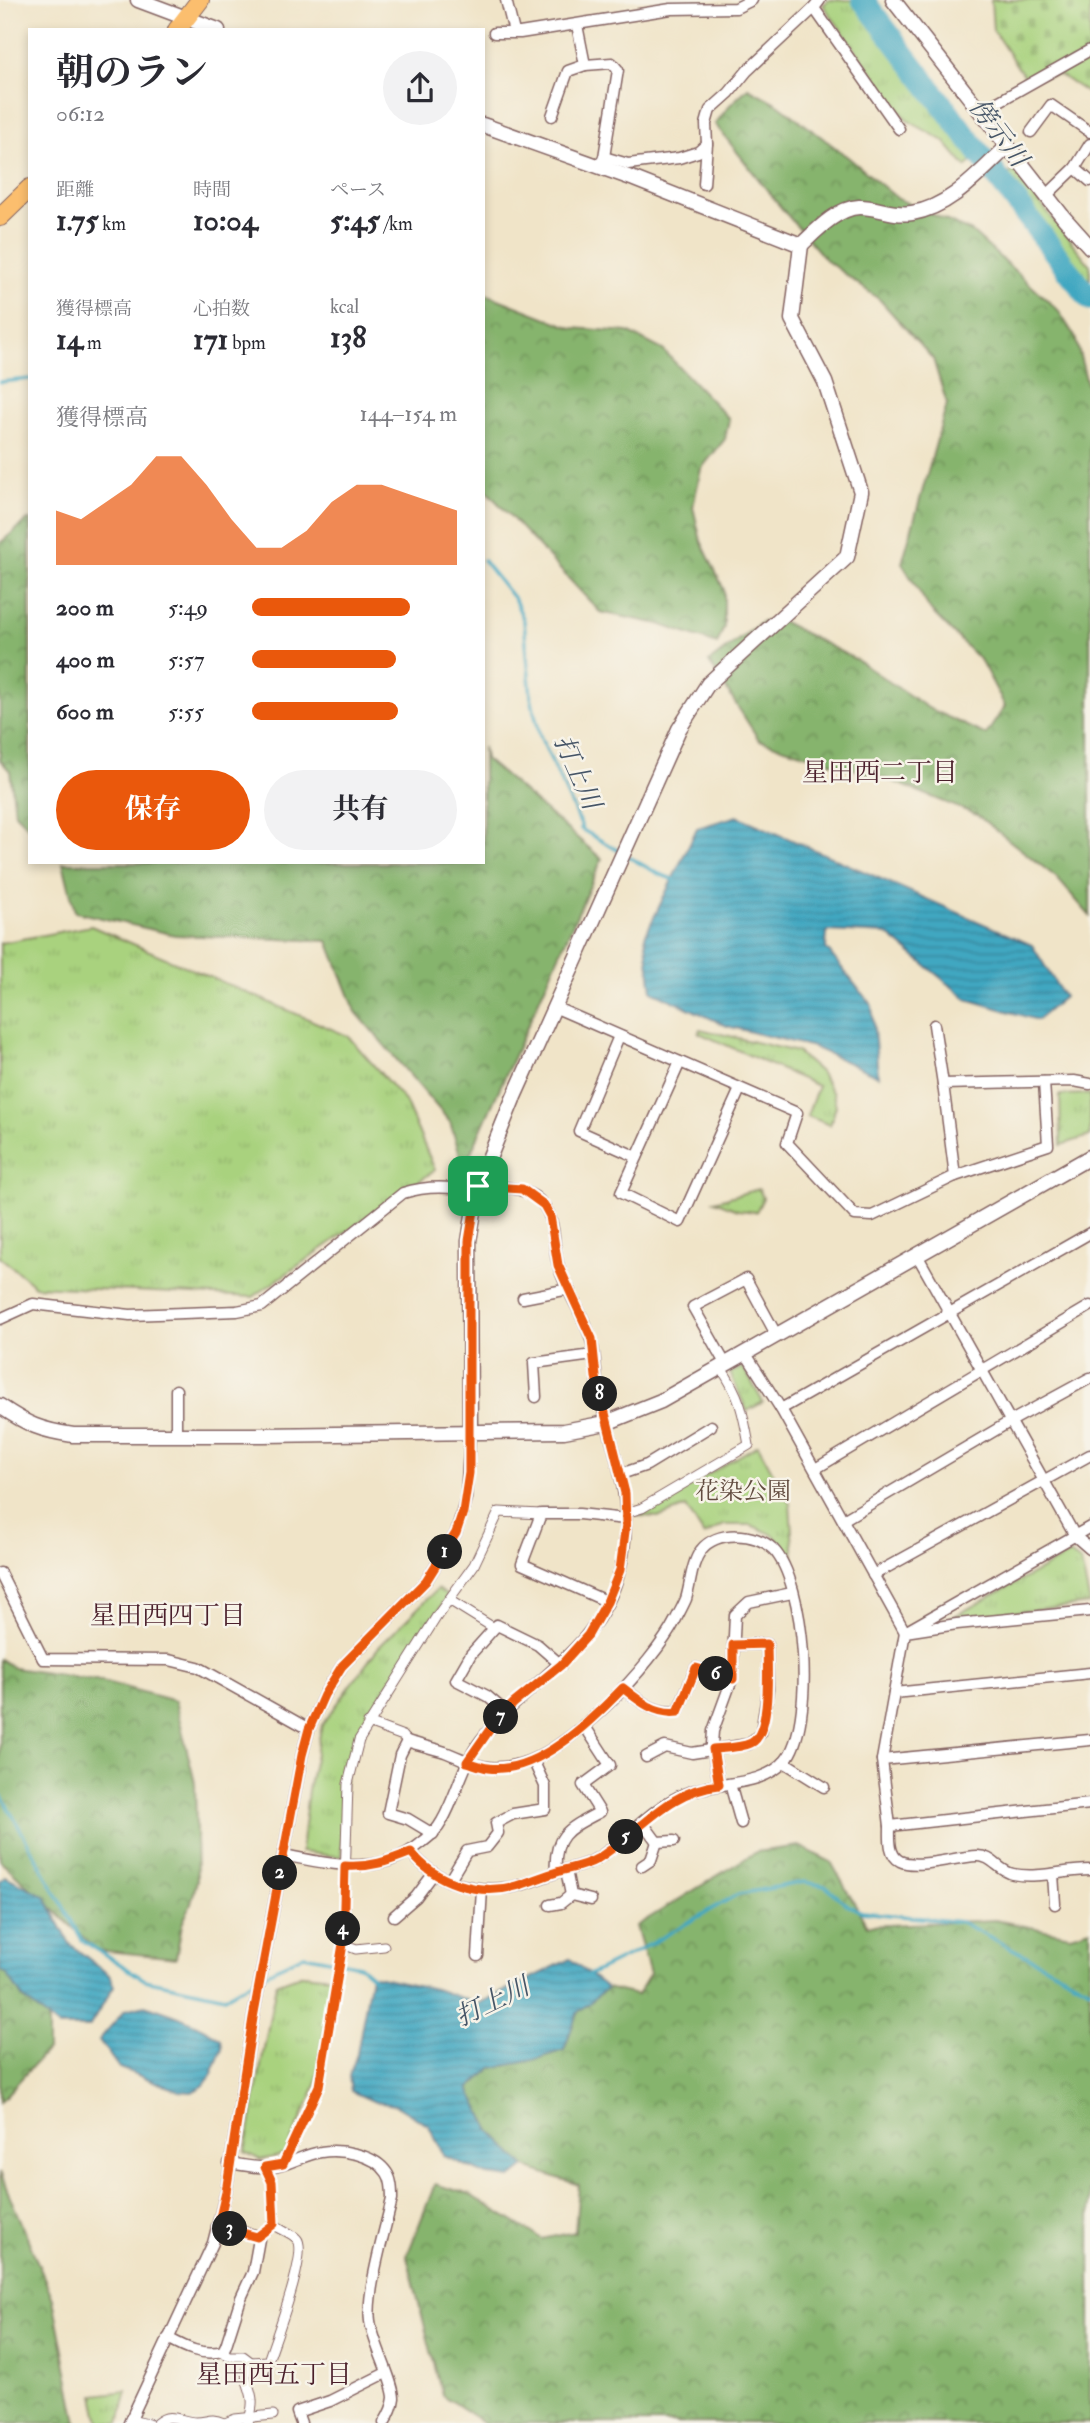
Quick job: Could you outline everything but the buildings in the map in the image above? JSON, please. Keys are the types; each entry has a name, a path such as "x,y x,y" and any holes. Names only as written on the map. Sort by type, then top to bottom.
{"main road":[{"path":"181,24 200,0"},
{"path":"0,217 28,190"}],"street":[{"path":"138,0 181,24 206,28"},
{"path":"506,0 514,32"},
{"path":"494,33 577,25 670,4 736,8 752,0"},
{"path":"892,0 1046,196 1090,247"},
{"path":"704,184 706,124 710,110 817,4 899,129"},
{"path":"577,25 585,65"},
{"path":"980,112 1090,50"},
{"path":"552,116 568,71 585,65 612,63 618,70 602,162"},
{"path":"1031,132 1051,105 1090,132"},
{"path":"485,126 602,162 801,245"},
{"path":"602,162 628,164 679,158 698,152 707,144"},
{"path":"1046,196 1075,168 1090,144"},
{"path":"148,2423 130,2421 207,2259 218,2226 253,2018 309,1729 324,1695 342,1666 426,1581 456,1533 466,1498 470,1434 469,1241 477,1188 554,1007 679,729 708,684 847,556 861,492 825,382 792,319 801,245 837,215 858,207 887,213 912,213 944,202 1007,147"},
{"path":"1075,168 1090,181"},
{"path":"554,1007 797,1114 787,1143 855,1215 872,1216 956,1176 1048,1145 1044,1082"},
{"path":"934,1025 956,1176"},
{"path":"619,1036 579,1131 637,1157"},
{"path":"680,1062 621,1193 680,1222 740,1088"},
{"path":"943,1084 1090,1084"},
{"path":"0,1406 24,1422 45,1431 73,1435 470,1434 564,1431 606,1423 661,1401 724,1367 917,1255 1089,1160"},
{"path":"0,1319 33,1304 130,1315 237,1311 262,1306 403,1193 418,1188 522,1189 544,1205 550,1216 558,1265 592,1339 595,1375 625,1493 626,1516 620,1570 607,1602 588,1635 561,1665 506,1712 478,1745 467,1762 442,1821 433,1834 411,1852 384,1863 356,1867 283,1855"},
{"path":"781,1409 1090,1233"},
{"path":"917,1255 1075,1536 1090,1547"},
{"path":"283,2164 319,2086 343,1944 348,1784 359,1740 368,1723 474,1565 499,1512 626,1516 749,1445 739,1398 693,1307 746,1279 777,1336"},
{"path":"523,1298 569,1289"},
{"path":"814,1469 1090,1306"},
{"path":"746,1354 781,1409 905,1632 882,1760 891,1847 895,1858 902,1862 918,1863 979,1856 990,1858 1010,1874 1022,1875 1090,1870"},
{"path":"536,1397 534,1363 593,1355"},
{"path":"843,1520 1090,1378"},
{"path":"176,1390 176,1435"},
{"path":"621,1474 647,1465 711,1426"},
{"path":"873,1575 1090,1455"},
{"path":"541,1514 522,1564 607,1602"},
{"path":"905,1632 1090,1527"},
{"path":"368,1723 402,1736 407,1741 489,1769 518,1765 533,1759 584,1725 623,1688 666,1639 686,1599 692,1570 701,1550 717,1537 745,1536 758,1540 772,1549 780,1560 792,1594 805,1658 799,1734 784,1762 766,1775 745,1782 705,1786 674,1798 596,1860 514,1887 465,1888 423,1867 411,1852"},
{"path":"0,1573 43,1659 184,1662 198,1667 309,1729"},
{"path":"741,1823 713,1749 716,1719 733,1679 733,1622 740,1608 749,1602 792,1594"},
{"path":"449,1600 494,1628"},
{"path":"905,1632 1090,1611"},
{"path":"506,1712 487,1696 456,1680 471,1654 496,1625 538,1645 561,1665"},
{"path":"646,1758 664,1747 692,1753 749,1744 761,1732 768,1689 767,1644 733,1645"},
{"path":"623,1688 642,1704 670,1713 678,1712 696,1668 733,1679"},
{"path":"894,1693 1090,1673"},
{"path":"571,1895 555,1855 559,1843 573,1827 600,1811 583,1785 610,1765 584,1725"},
{"path":"882,1760 1090,1740"},
{"path":"407,1741 400,1755 388,1813 408,1819 433,1834"},
{"path":"449,1881 467,1851 487,1847 498,1833 496,1823 513,1814 545,1809 545,1786 533,1759"},
{"path":"784,1762 824,1787"},
{"path":"890,1826 1090,1804"},
{"path":"643,1823 657,1842"},
{"path":"657,1842 674,1841"},
{"path":"642,1866 651,1860 657,1842"},
{"path":"394,1916 416,1897 434,1873"},
{"path":"1053,1874 1055,1904"},
{"path":"478,1956 482,1889"},
{"path":"571,1895 591,1900"},
{"path":"550,1905 561,1903 571,1895"},
{"path":"343,1944 356,1949 384,1946"},
{"path":"229,2163 265,2167 320,2152 337,2152 358,2155 387,2171 392,2199 371,2295 369,2319 394,2396 391,2412 384,2423"},
{"path":"265,2167 272,2182 274,2224"},
{"path":"257,2237 274,2224"},
{"path":"168,2338 188,2349 201,2352 223,2351 228,2356 243,2357 251,2362 268,2361 297,2273 300,2245 297,2238 274,2224"},
{"path":"218,2226 257,2237"},
{"path":"223,2351 253,2272 259,2247 257,2237"},
{"path":"248,2420 252,2398 245,2376 246,2368 251,2362"},
{"path":"301,2423 297,2412 330,2401 386,2373"},
{"path":"157,2423 170,2416 197,2422 211,2418 224,2423 273,2415"}],"green space":[{"path":"829,0 855,0 978,156 966,167 944,141 907,120 823,5"},
{"path":"991,0 1090,0 1090,95 1060,75 1025,78 993,30"},
{"path":"748,88 778,104 898,199 972,232 1058,310 1075,337 1090,395 1090,916 1057,878 977,815 895,782 759,740 709,662 763,621 783,622 857,660 928,708 986,735 1005,706 981,661 931,611 902,563 947,404 933,359 880,300 827,261 715,124"},
{"path":"1015,172 1090,265 1090,290 1002,174"},
{"path":"485,294 572,328 628,332 663,350 729,419 725,439 701,469 693,507 701,541 724,590 724,627 717,644 659,624 600,612 485,489"},
{"path":"28,520 28,826 15,813 10,771 0,760 0,543"},
{"path":"485,759 602,859 464,1168 450,1122 356,1012 328,941 175,935 75,912 63,864 485,864"},
{"path":"91,926 348,1036 405,1101 435,1170 253,1297 35,1286 0,1257 0,943"},
{"path":"700,1029 797,1052 820,1072 833,1094 836,1106 830,1125 807,1116 818,1086 699,1033"},
{"path":"1090,1094 1090,1136 1061,1145 1060,1095"},
{"path":"759,1189 763,1198 756,1212 738,1210 714,1201"},
{"path":"743,1367 763,1402 747,1411 730,1373"},
{"name":"花染公園","path":"758,1445 790,1504 794,1562 774,1535 751,1525 724,1525 704,1536 686,1507 660,1517 638,1516"},
{"path":"1070,1554 1081,1562 1090,1604 949,1619"},
{"path":"437,1589 448,1596 365,1720 345,1774 341,1857 301,1852 308,1790 322,1725 378,1648"},
{"path":"0,1659 14,1668 102,1681 175,1701 195,1783 197,1880 182,1924 176,1958 97,1950 0,1860"},
{"path":"799,1846 831,1862 867,1926 995,1920 1070,1935 1090,1929 1090,2423 484,2423 442,2395 407,2256 435,2184 470,2195 542,2239 575,2232 579,2185 525,2167 491,2131 469,2089 492,2068 530,2061 564,2050 577,2013 607,1988 637,1995 650,1974 636,1926 756,1852"},
{"path":"0,1970 7,1974 23,1998 48,2018 48,2049 0,2102"},
{"path":"303,1974 332,1977 316,2086 285,2155 260,2160 245,2152 276,1984"},
{"path":"0,2173 53,2299 77,2423 0,2423"},
{"path":"127,2391 119,2423 100,2423 94,2395"}],"water":[{"path":"737,816 1032,945 1064,997 1037,1020 967,999 887,934 827,931 826,948 872,1006 878,1076 813,1047 727,1026 652,991 645,936 697,828"},
{"path":"5,1876 45,1896 70,1944 109,1975 114,1986 89,2027 59,2027 23,1998 7,1974 0,1970 0,1882"},
{"path":"570,1959 607,1988 577,2013 564,2050 530,2061 492,2068 469,2089 491,2131 525,2167 511,2178 487,2175 444,2156 429,2126 395,2105 375,2102 351,2091 349,2076 357,2054 371,1975 435,1989 478,2004"},
{"path":"145,2005 194,2023 221,2039 222,2049 211,2076 203,2086 192,2092 179,2091 119,2068 99,2040 125,2010"}],"waterway":[{"name":"傍示川","path":"863,0 1090,299"},
{"name":"打上川","path":"0,382 28,379"},
{"name":"打上川","path":"485,562 515,600 524,621 531,697 540,736 581,829 619,851"},
{"name":"打上川","path":"625,855 675,880"},
{"name":"打上川","path":"0,1793 82,1940 145,1980 225,1997 256,1979"},
{"name":"打上川","path":"587,1976 640,1950 738,1894 805,1882 825,1886 849,1906 862,1912 961,1922 1090,1989"},
{"name":"打上川","path":"263,1975 304,1955 360,1966 374,1978"}],"district":[{"name":"星田西二丁目","path":"880,772"},
{"name":"星田西四丁目","path":"168,1615"},
{"name":"星田西五丁目","path":"274,2374"}],"route":[{"path":"478,1186 522,1189 544,1205 550,1216 558,1265 592,1339 596,1377 625,1493 626,1524 620,1570 607,1602 588,1635 561,1665 495,1722 467,1762 489,1769 518,1765 538,1758 574,1734 623,1688 642,1704 670,1713 678,1712 696,1668 733,1679 733,1645 767,1644 768,1689 761,1732 758,1738 749,1744 713,1749 719,1785 705,1786 674,1798 596,1860 570,1870 556,1872 514,1887 482,1889 465,1888 423,1867 411,1852 384,1863 345,1866 343,1944 319,2086 283,2164 265,2167 272,2182 274,2224 257,2237 218,2226 302,1755 309,1729 324,1695 342,1666 426,1581 456,1533 463,1512 469,1473 469,1241 478,1186"}]}
